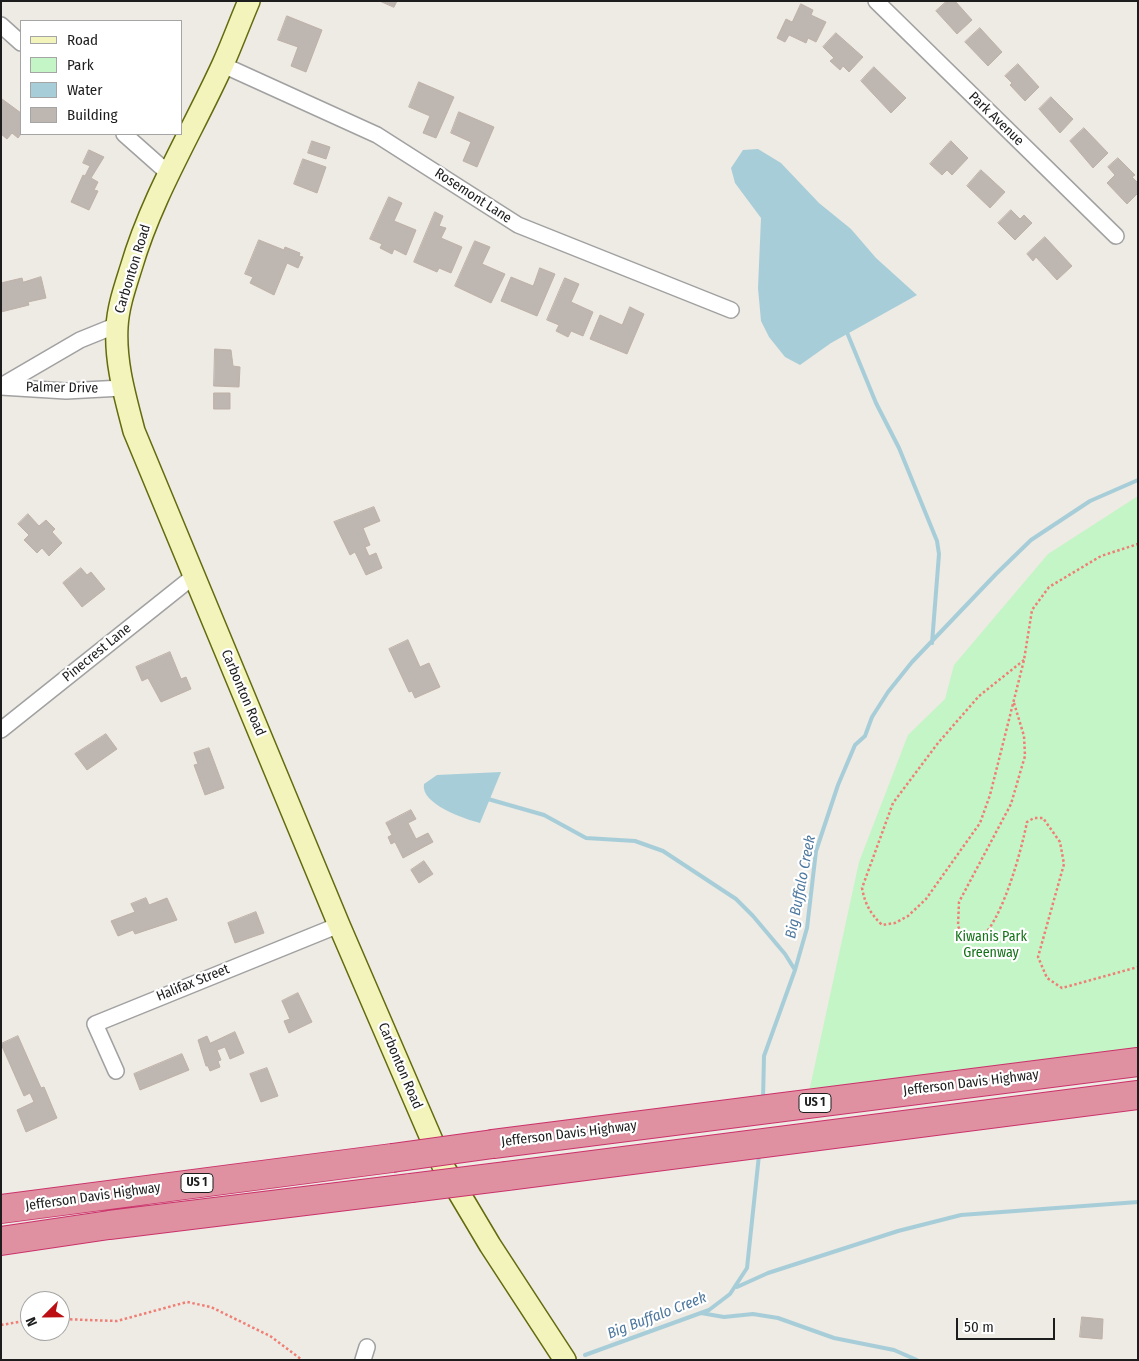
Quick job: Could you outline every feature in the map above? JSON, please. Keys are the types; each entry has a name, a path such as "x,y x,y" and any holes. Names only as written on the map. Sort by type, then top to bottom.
{"highway":[{"name":"Jefferson Davis Highway","path":"1,1209 1138,1062"},
{"name":"US 1","path":"1,1241 109,1225 1138,1095"}],"street":[{"name":"Carbonton Road","path":"249,1 223,65 168,173 139,240 119,308 117,325 117,352 122,388 134,431 339,925 443,1166 490,1245 565,1360"},
{"name":"Park Avenue","path":"876,1 1116,236"},
{"path":"1,25 20,42"},
{"name":"Rosemont Lane","path":"223,65 377,135 480,203 518,225 731,310"},
{"path":"125,135 168,173"},
{"path":"1,386 80,340 117,325"},
{"name":"Palmer Drive","path":"1,386 66,391 122,388"},
{"name":"Pinecrest Lane","path":"1,730 194,576"},
{"name":"Halifax Street","path":"116,1071 95,1024 339,925"}],"path":[{"path":"1024,660 979,696 938,743 893,803 862,888 864,900 870,913 882,924 895,922 908,916 926,898 980,823 990,794 1024,660 1032,610 1049,587 1102,556 1138,544"},
{"path":"1013,701 1024,736 1025,756 1011,804 959,902 958,926 962,935 979,940 986,934 995,919 1012,874 1028,822 1034,818 1044,818 1060,842 1064,864 1038,957 1047,978 1062,988 1138,967"},
{"path":"70,1319 117,1321 187,1302 211,1307 270,1336 302,1360"},
{"path":"1,1325 20,1322"}],"green space":[{"name":"Kiwanis Park Greenway","path":"1138,496 1138,1077 804,1115 859,862 908,735 945,699 954,665 1048,554"}],"water":[{"path":"758,149 781,163 819,203 851,229 876,258 917,295 831,343 800,365 785,357 769,337 761,321 758,288 761,218 735,183 731,168 743,150"},
{"path":"501,772 480,823 445,810 429,798 425,791 424,784 437,775"}],"building":[{"path":"380,1 397,1 394,7"},
{"path":"947,1 955,1 972,20 957,34 936,11"},
{"path":"801,4 813,10 811,15 826,22 816,42 808,38 806,43 789,35 785,42 777,38 786,19 792,22"},
{"path":"287,16 322,30 306,72 291,66 298,47 278,40"},
{"path":"980,28 1002,52 988,66 965,42"},
{"path":"836,33 863,57 849,72 843,66 840,70 830,61 834,58 823,47"},
{"path":"1018,64 1039,87 1025,101 1010,85 1012,83 1005,76"},
{"path":"874,67 906,98 891,113 861,81"},
{"path":"419,82 454,97 436,138 423,133 430,116 409,107"},
{"path":"1051,97 1073,119 1060,133 1039,109"},
{"path":"2,99 20,112 20,135 18,138 12,133 7,139 1,134"},
{"path":"459,112 494,127 477,167 463,161 471,142 451,133"},
{"path":"1084,128 1108,153 1093,168 1070,141"},
{"path":"312,141 330,147 326,159 308,153"},
{"path":"951,141 968,158 952,175 947,170 942,175 930,164"},
{"path":"89,150 104,157 91,178 98,182 94,190 98,191 89,210 71,202 83,175 85,176 90,166 83,163"},
{"path":"1118,158 1135,175 1132,177 1138,183 1138,193 1127,204 1107,183 1115,175 1108,167"},
{"path":"303,159 326,167 317,193 294,184"},
{"path":"981,170 1005,192 990,208 967,186"},
{"path":"389,197 402,203 394,221 416,230 406,255 394,249 392,254 380,248 382,244 370,239"},
{"path":"1011,210 1020,219 1024,215 1032,223 1015,240 998,223"},
{"path":"435,212 443,216 439,226 446,228 441,238 462,247 451,273 439,268 437,272 414,262"},
{"path":"1045,237 1072,266 1057,280 1036,257 1033,261 1027,254"},
{"path":"259,240 284,250 285,247 300,253 299,256 303,257 298,268 287,263 274,295 250,283 253,277 245,274"},
{"path":"475,241 490,247 482,264 505,274 491,303 455,286"},
{"path":"540,268 555,274 537,316 501,301 511,277 533,286"},
{"path":"41,277 46,298 28,302 29,305 1,312 1,283 22,278 23,282"},
{"path":"565,278 579,284 571,302 593,312 583,336 571,331 568,337 556,331 559,325 547,320"},
{"path":"630,307 644,314 627,354 590,339 600,315 622,325"},
{"path":"215,349 231,350 233,366 240,367 239,387 214,386"},
{"path":"214,393 230,393 230,409 214,409"},
{"path":"374,507 380,521 363,528 370,545 365,547 369,556 376,553 382,568 366,575 355,552 350,555 334,522"},
{"path":"28,514 39,526 46,520 55,529 52,532 62,543 49,556 42,548 37,553 24,540 29,535 18,524"},
{"path":"81,568 87,575 91,572 105,589 82,607 63,583"},
{"path":"408,640 420,667 429,663 440,687 415,698 412,691 409,692 389,649"},
{"path":"170,652 181,679 186,677 191,689 161,702 148,678 142,681 136,667"},
{"path":"106,734 117,749 87,770 75,754"},
{"path":"209,748 224,788 205,795 194,765 198,764 194,753"},
{"path":"411,810 416,819 408,823 416,839 428,833 433,842 403,858 395,842 391,844 388,837 392,835 386,823"},
{"path":"424,861 433,874 419,883 411,870"},
{"path":"146,898 149,905 167,898 177,920 135,934 133,930 118,936 111,921 135,912 131,904"},
{"path":"256,912 264,933 235,943 228,923"},
{"path":"298,993 312,1022 289,1033 284,1021 290,1019 282,1001"},
{"path":"235,1032 244,1053 230,1059 225,1047 217,1050 221,1060 218,1061 220,1067 210,1071 208,1066 206,1066 198,1040 207,1036 210,1043"},
{"path":"18,1036 41,1088 44,1087 57,1118 26,1132 17,1110 34,1102 30,1093 24,1096 1,1044"},
{"path":"182,1054 189,1070 140,1090 134,1074"},
{"path":"267,1068 278,1096 261,1102 250,1074"},
{"path":"1082,1317 1103,1319 1102,1339 1080,1337"}],"waterway":[{"path":"846,330 876,403 899,448 937,541 939,554 932,643"},
{"name":"Big Buffalo Creek","path":"763,1100 764,1056 795,970 807,928 816,851 838,785 855,745 865,736 872,717 888,692 912,662 1031,540 1090,501 1138,480"},
{"path":"488,799 544,815 586,838 635,841 663,851 736,899 785,954 795,970"},
{"name":"Big Buffalo Creek","path":"585,1355 709,1310 730,1294 747,1268 759,1155"},
{"path":"737,1287 768,1273 898,1231 961,1215 1138,1202"},
{"path":"701,1313 724,1317 753,1314 778,1318 834,1338 894,1350 917,1360"}]}
